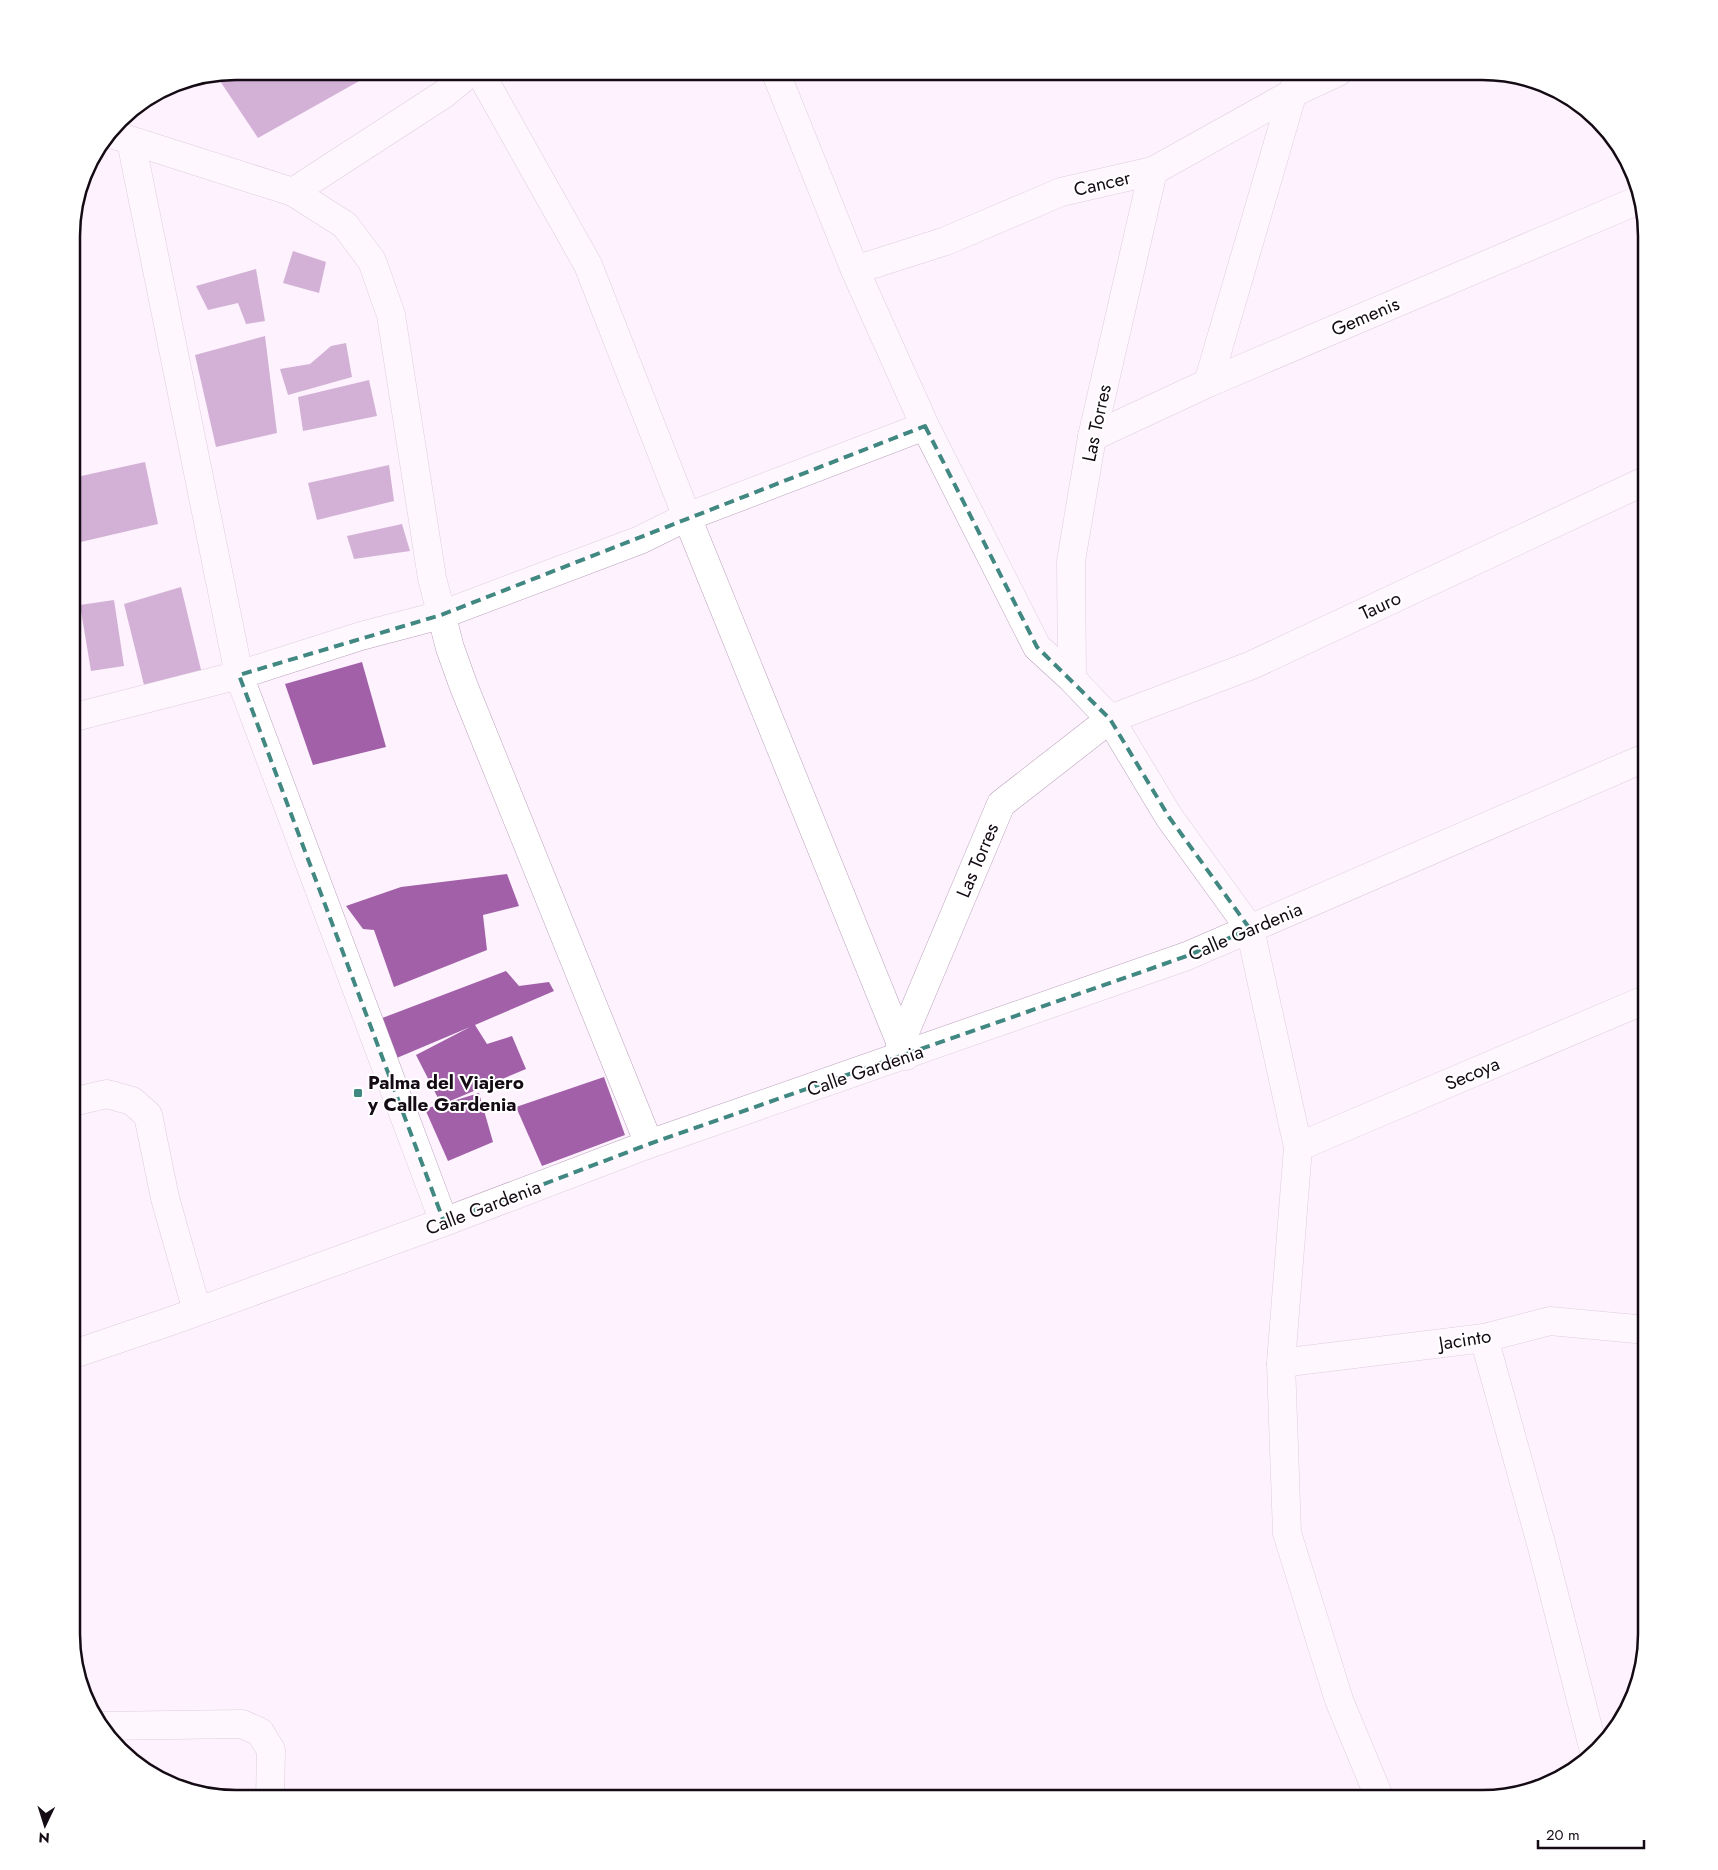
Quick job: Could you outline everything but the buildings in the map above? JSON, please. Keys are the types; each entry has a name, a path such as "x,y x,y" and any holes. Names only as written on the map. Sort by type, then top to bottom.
{"street":[{"path":"293,192 444,94 461,80"},
{"path":"484,80 588,265 687,517 903,1050"},
{"path":"780,80 855,270 925,426 1037,648 1072,679 1110,719 1169,817 1250,929 1298,1146 1281,1363 1287,1534 1339,1700 1376,1790"},
{"path":"1208,382 1296,82"},
{"name":"Cancer","path":"855,270 946,241 1061,192 1153,171 1296,82"},
{"path":"444,1222 239,675 121,138 293,192 345,225 372,261 391,315 432,578 450,648 464,687 649,1144"},
{"name":"Las Torres","path":"1072,679 1071,561 1092,437 1153,171"},
{"name":"Gemenis","path":"1092,437 1208,382 1634,202"},
{"path":"80,716 239,675 361,636 442,615 640,540 687,517 925,426"},
{"name":"Tauro","path":"1110,719 1252,665 1638,484"},
{"name":"Las Torres","path":"903,1050 1001,804 1110,719"},
{"name":"Calle Gardenia","path":"80,1351 198,1312 903,1050 1187,956 1638,761"},
{"name":"Secoya","path":"1298,1146 1638,1003"},
{"path":"80,1100 107,1094 132,1101 148,1115 165,1198 198,1312"},
{"name":"Jacinto","path":"1281,1363 1484,1338 1550,1321 1638,1329"},
{"path":"1484,1338 1542,1547 1592,1744"},
{"path":"110,1726 242,1724 260,1732 271,1750 270,1790"}],"highlighted area":[{"path":"925,426 1037,647 1110,719 1169,817 1250,929 1187,956 649,1144 444,1222 239,675 441,615"}],"place":[{"name":"Palma del Viajero y Calle Gardenia","path":"358,1093"}]}
